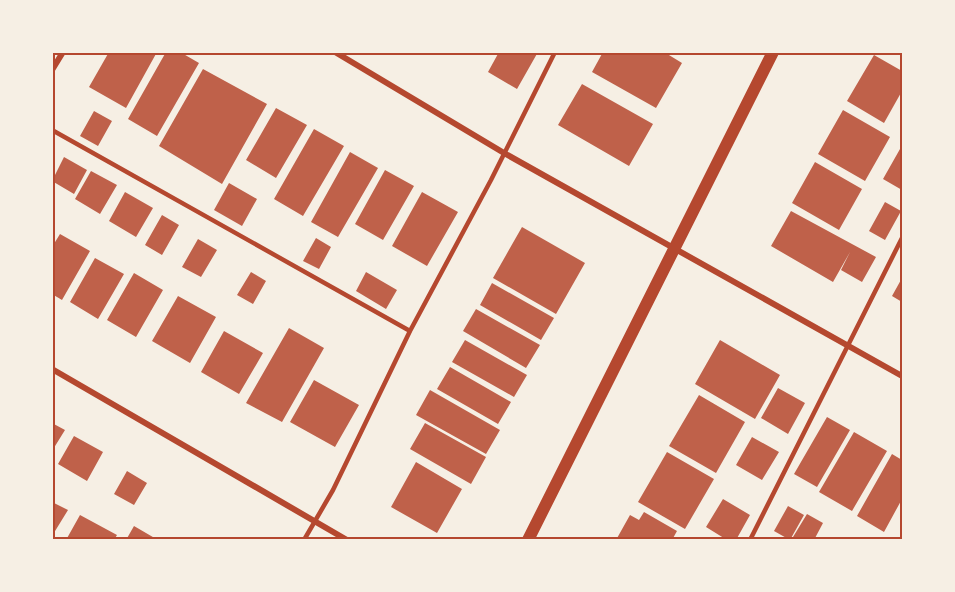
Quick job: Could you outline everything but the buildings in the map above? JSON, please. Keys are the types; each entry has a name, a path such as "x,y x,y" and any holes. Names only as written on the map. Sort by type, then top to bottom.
{"main road":[{"path":"528,540 773,52"}],"street":[{"path":"52,70 63,52"},
{"path":"335,52 504,153 903,376"},
{"path":"52,369 346,540"}],"lane":[{"path":"304,540 333,490 410,331 555,52"},
{"path":"52,130 410,331"},
{"path":"753,539 847,345 903,238"}]}
